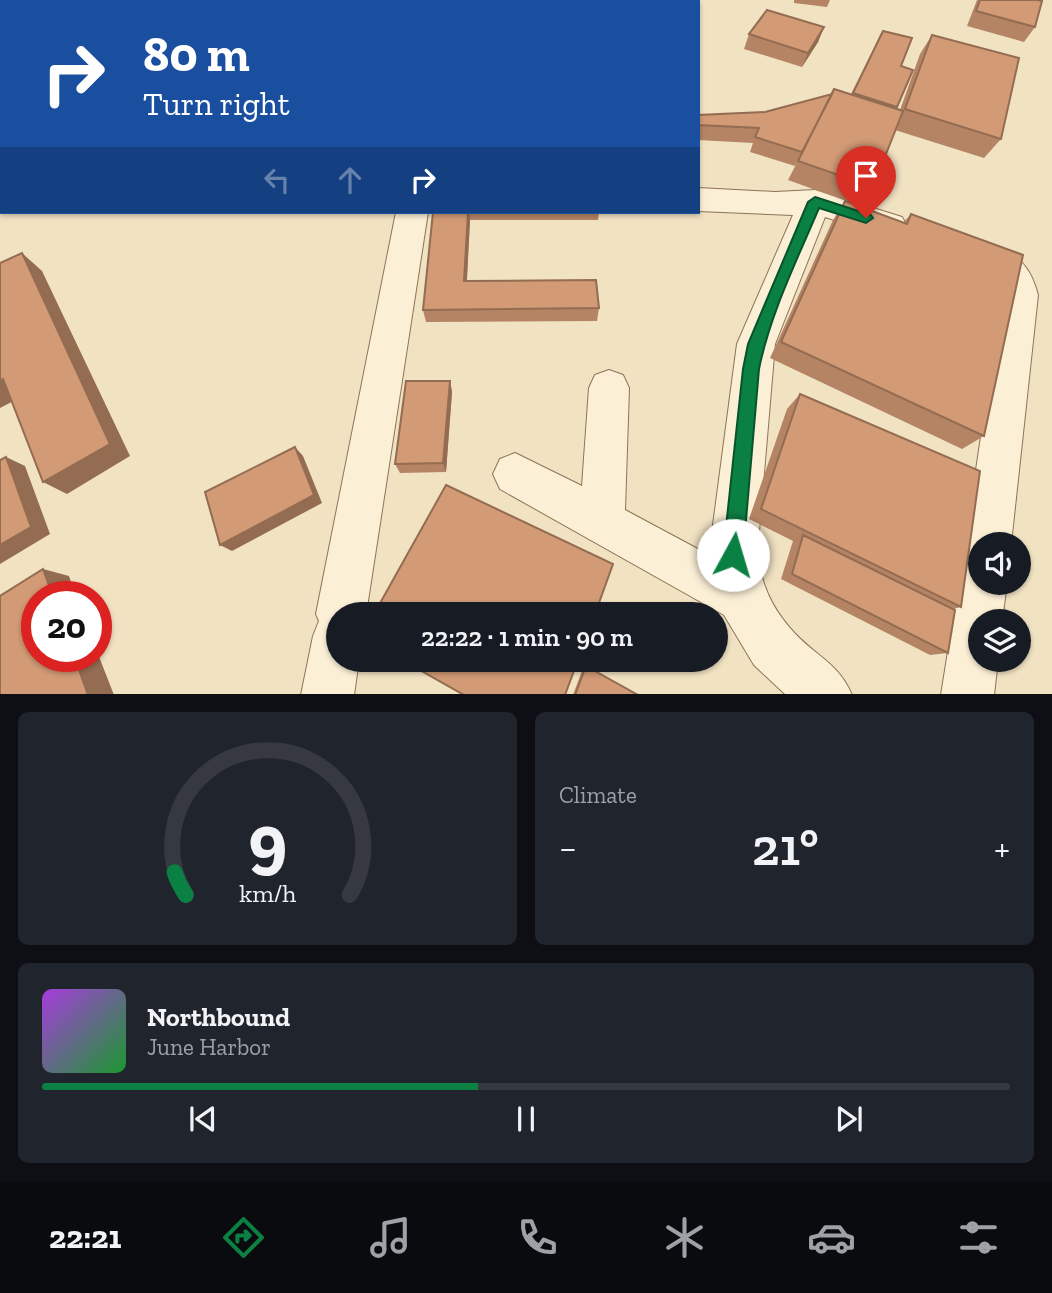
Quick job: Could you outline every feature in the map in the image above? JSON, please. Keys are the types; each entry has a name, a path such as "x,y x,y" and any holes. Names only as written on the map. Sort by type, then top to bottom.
{"lane":[{"path":"700,199 775,204 815,202 993,259 1011,270 1017,279 1020,295 990,532"},
{"path":"815,202 756,344 751,369 733,555 741,598 772,647 825,694"},
{"path":"343,602 412,214"},
{"path":"602,522 609,388"},
{"path":"515,474 741,598"},
{"path":"967,694 981,595"},
{"path":"327,694 331,672"}],"building":[{"path":"980,0 1042,1 1035,27 976,11"},
{"path":"767,10 824,27 808,53 749,34"},
{"path":"883,31 912,38 901,66 913,70 897,107 853,93"},
{"path":"932,35 1019,58 1001,139 905,109"},
{"path":"834,89 903,111 873,187 798,161"},
{"path":"832,94 802,152 755,137 759,128 700,125 700,115 765,112"},
{"path":"845,201 907,224 911,214 1023,255 984,436 781,342"},
{"path":"433,214 468,214 464,281 596,280 599,308 423,310"},
{"path":"22,253 110,444 43,482 3,379 0,380 0,263"},
{"path":"406,381 450,381 443,463 395,464"},
{"path":"800,394 980,471 971,532 968,532 968,557 961,607 761,509"},
{"path":"295,447 314,495 220,545 205,492"},
{"path":"6,457 31,527 0,545 0,460"},
{"path":"446,485 613,564 599,602 381,602"},
{"path":"803,535 955,610 948,653 792,574"},
{"path":"43,569 47,581 24,581"},
{"path":"21,583 21,672 80,672 88,694 0,694 0,596"},
{"path":"423,672 574,672 565,694 462,694"},
{"path":"584,672 597,672 636,694 575,694"}],"route":[{"path":"733,555 751,369 756,344 815,202 866,218"}]}
